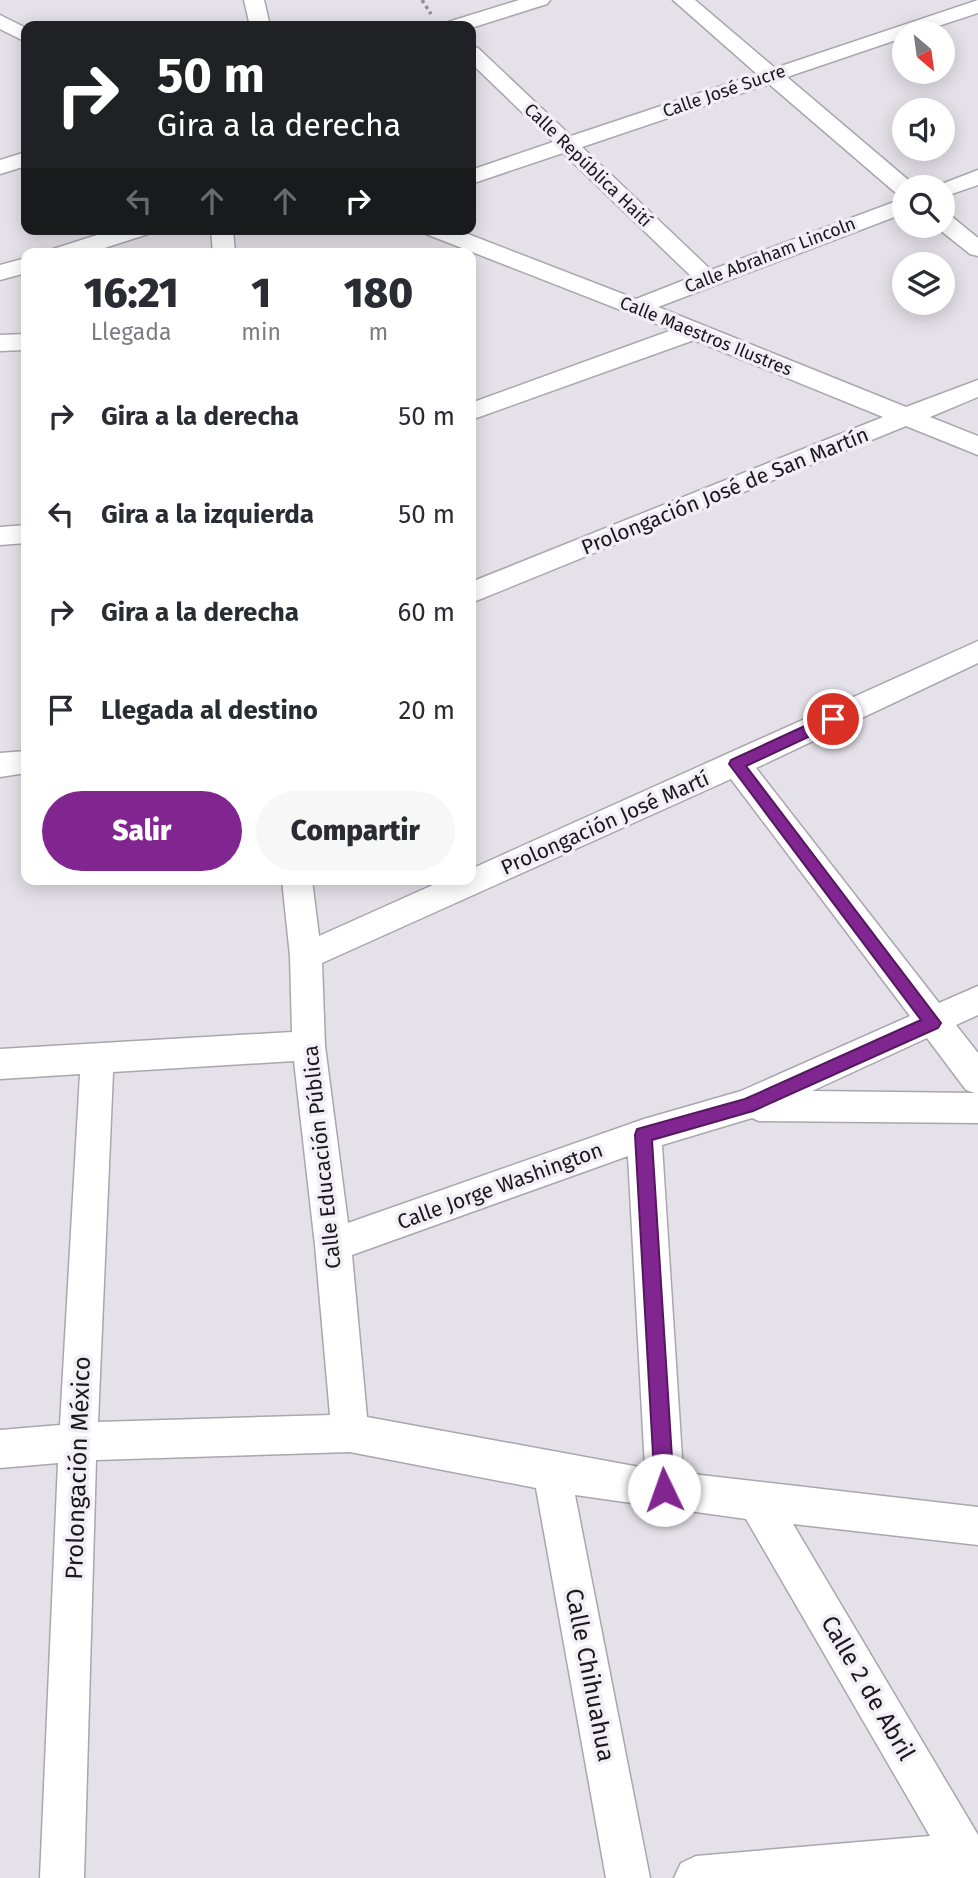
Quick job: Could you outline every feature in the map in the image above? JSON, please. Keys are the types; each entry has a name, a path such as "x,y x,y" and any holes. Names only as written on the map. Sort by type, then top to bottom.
{"street":[{"path":"471,21 540,0"},
{"path":"683,0 892,178"},
{"path":"252,1 258,21"},
{"path":"961,6 978,25"},
{"name":"Calle José Sucre","path":"476,175 771,75 961,6"},
{"path":"0,21 21,33"},
{"name":"Calle República Haití","path":"476,57 706,278"},
{"path":"0,167 21,161"},
{"path":"955,186 978,177"},
{"name":"Calle Abraham Lincoln","path":"636,307 706,278 892,210"},
{"path":"955,231 978,249"},
{"path":"80,248 121,235"},
{"name":"Calle Maestros Ilustres","path":"445,235 470,248"},
{"name":"Calle Maestros Ilustres","path":"478,252 636,307 978,446"},
{"path":"0,273 21,267"},
{"path":"476,410 694,331"},
{"path":"0,343 21,342"},
{"name":"Prolongación José de San Martín","path":"476,591 978,388"},
{"path":"0,536 21,534"},
{"name":"Prolongación José Martí","path":"476,880 736,764 978,651"},
{"path":"0,765 21,763"},
{"path":"736,764 932,1023 978,1079"},
{"name":"Calle Educación Pública","path":"298,885 306,956 309,1046 333,1245 350,1433"},
{"name":"Prolongación José Martí","path":"306,956 465,885"},
{"name":"Calle Jorge Washington","path":"333,1245 643,1135 747,1105 978,1000"},
{"path":"0,1064 309,1046"},
{"name":"Prolongación México","path":"62,1878 78,1442 97,1058"},
{"path":"747,1105 978,1108"},
{"path":"643,1135 664,1490"},
{"path":"0,1449 78,1442 350,1433 552,1472 664,1490 978,1526"},
{"name":"Calle Chihuahua","path":"552,1472 628,1878"},
{"name":"Calle 2 de Abril","path":"757,1500 972,1865"},
{"path":"696,1878 972,1865"}],"route":[{"path":"664,1490 643,1135 747,1105 932,1023 736,764 833,719"}]}
